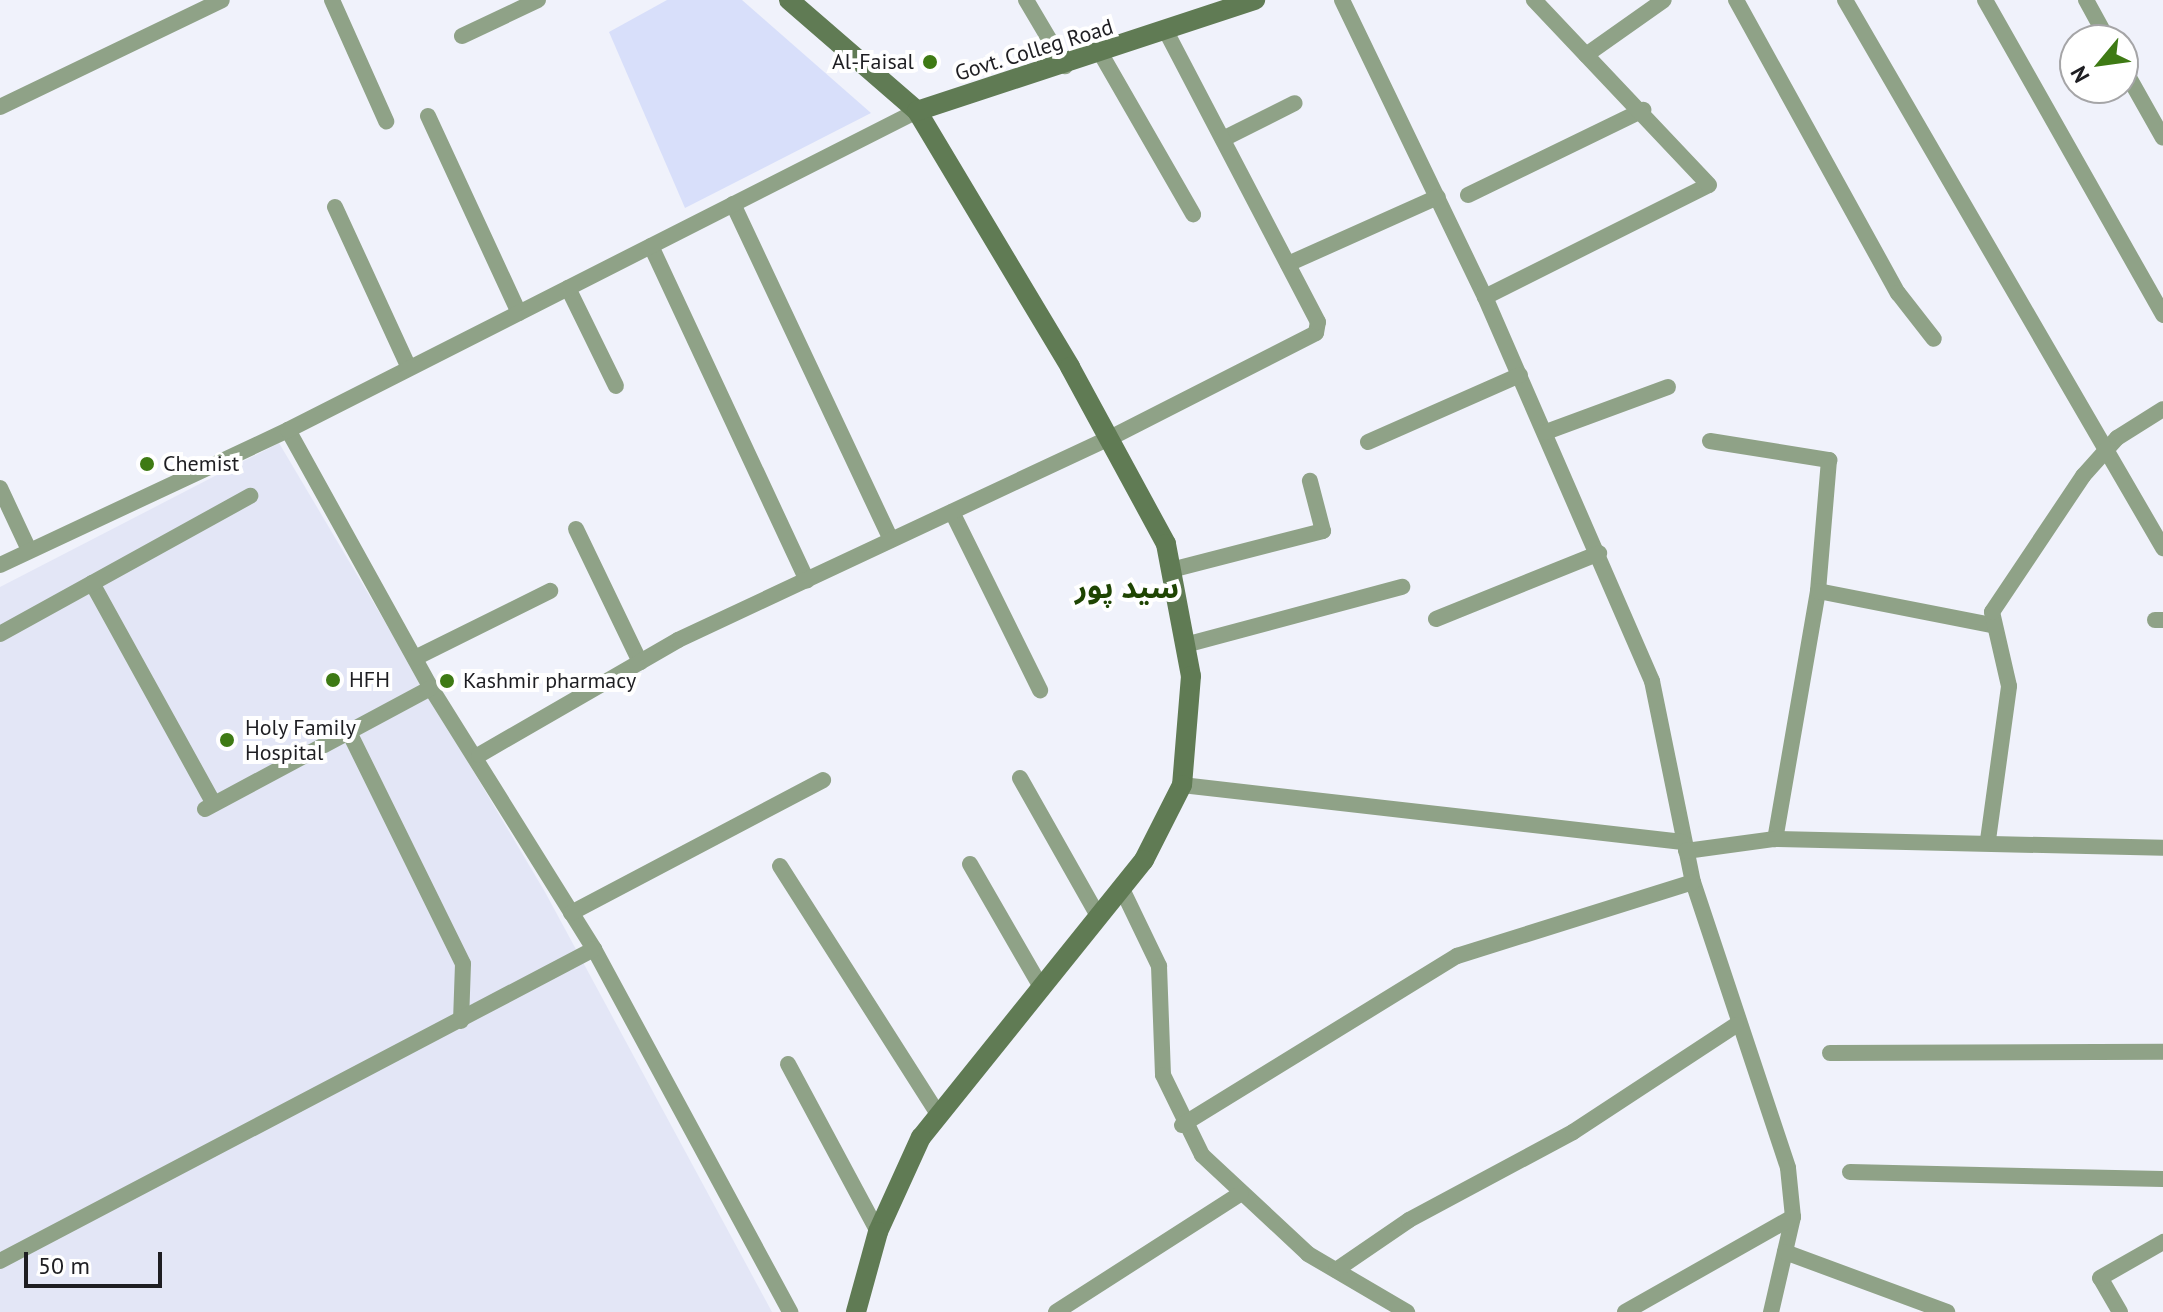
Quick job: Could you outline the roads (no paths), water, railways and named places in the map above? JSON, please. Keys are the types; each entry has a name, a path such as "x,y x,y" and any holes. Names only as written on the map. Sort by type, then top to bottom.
{"main road":[{"path":"789,0 917,111 1110,438 1166,544 1191,676 1182,785 1144,860 938,1114 878,1232 856,1312"},
{"name":"Govt. Colleg Road","path":"917,111 1167,33 1216,6 1255,0"}],"street":[{"path":"0,107 222,0"},
{"path":"332,0 386,121"},
{"path":"462,36 538,0"},
{"path":"1026,0 1065,66"},
{"path":"1342,0 1485,297 1599,553 1652,681 1693,882 1736,1025 1788,1168 1793,1217 1771,1312"},
{"path":"1485,297 1709,185 1643,110 1534,0"},
{"path":"1586,55 1664,0"},
{"path":"1736,0 1898,293 1934,339"},
{"path":"1845,0 2163,548"},
{"path":"1985,0 2163,315"},
{"path":"2086,0 2099,24"},
{"path":"479,755 640,662 1110,438 1316,333 1318,322 1167,33"},
{"path":"1101,54 1193,214"},
{"path":"2139,95 2163,138"},
{"path":"1223,139 1295,103"},
{"path":"1468,195 1643,110"},
{"path":"0,565 288,430 917,111"},
{"path":"428,116 519,313"},
{"path":"1288,264 1438,197"},
{"path":"733,204 891,540"},
{"path":"335,207 409,368"},
{"path":"651,246 807,580"},
{"path":"568,288 616,386"},
{"path":"1368,442 1520,375"},
{"path":"1546,432 1668,387"},
{"path":"1988,840 2009,686 1991,625 2034,547 2107,449 2163,409"},
{"path":"288,430 431,688 479,755 594,949 790,1312"},
{"path":"1710,441 1829,460 1818,591 1775,839"},
{"path":"1171,570 1323,531 1310,481"},
{"path":"0,488 29,550"},
{"path":"0,634 250,496"},
{"path":"952,512 1040,690"},
{"path":"576,529 640,662"},
{"path":"1436,619 1599,553"},
{"path":"92,583 209,806 431,688"},
{"path":"1185,645 1402,587"},
{"path":"415,658 550,591"},
{"path":"1818,591 1991,625"},
{"path":"349,732 463,964 461,1021"},
{"path":"1020,778 1098,916"},
{"path":"571,913 823,780"},
{"path":"1182,785 1684,847 1775,839 1988,840 2163,848"},
{"path":"970,864 1040,985"},
{"path":"780,866 938,1114"},
{"path":"1182,1125 1457,956 1693,882"},
{"path":"1121,887 1159,966 1163,1075 1182,1125 1240,1194 1336,1270 1407,1312"},
{"path":"0,1261 594,949"},
{"path":"1336,1270 1409,1220 1573,1132 1736,1025"},
{"path":"1830,1053 2163,1052"},
{"path":"788,1064 878,1232"},
{"path":"1850,1172 2163,1179"},
{"path":"1056,1312 1240,1194"},
{"path":"1631,1311 1793,1217"},
{"path":"2120,1312 2100,1278 2163,1242"},
{"path":"1785,1252 1911,1306 1947,1312"}],"place":[{"name":"Al-Faisal","path":"930,62"},
{"name":"Chemist","path":"147,464"},
{"name":"HFH","path":"333,680"},
{"name":"Kashmir pharmacy","path":"447,681"},
{"name":"Holy Family Hospital","path":"227,740"}],"district":[{"name":"سید پور","path":"1127,587"}]}
